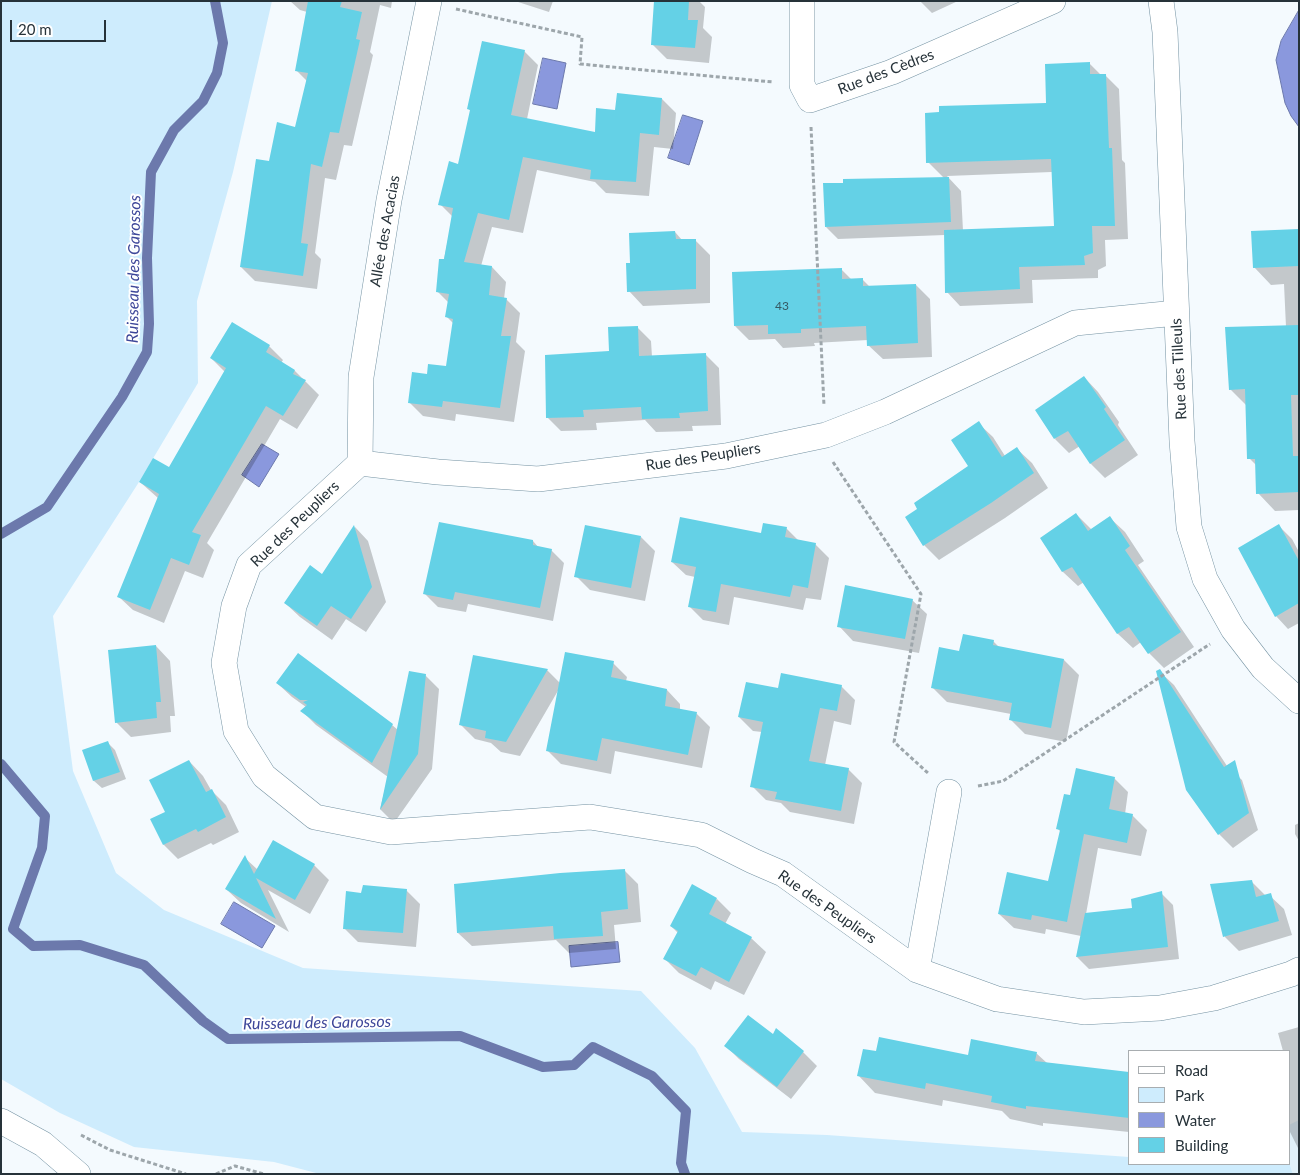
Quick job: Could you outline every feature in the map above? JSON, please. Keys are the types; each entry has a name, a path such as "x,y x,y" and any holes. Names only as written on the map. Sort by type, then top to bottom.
{"street":[{"path":"802,1 806,93"},
{"name":"Rue des Cèdres","path":"806,93 892,72 1053,1"},
{"name":"Rue des Tilleuls","path":"1161,1 1165,32 1182,441 1189,527 1205,579 1233,629 1263,668 1299,701"},
{"name":"Allée des Acacias","path":"360,463 360,377 389,200 428,2"},
{"name":"Rue des Peupliers","path":"1176,313 1075,323 885,412 826,435 726,456 538,479 438,472 360,463 249,566 234,606 224,663 236,731 264,776 315,817 392,832 590,817 701,835 752,861 783,874 917,970 997,999 1084,1012 1160,1008 1214,998 1299,970"},
{"path":"917,970 949,792"},
{"path":"1,1121 43,1144 78,1174"}],"path":[{"path":"428,2 582,37 580,64 806,93 825,408"},
{"path":"831,458 921,594 894,742"},
{"path":"1003,781 1233,629"},
{"path":"76,1132 91,1142 110,1150 186,1174"},
{"path":"216,1174 235,1166 264,1174"}],"shaded area":[{"path":"1299,1120 1299,1174 1293,1174 1290,1165 1290,1124"}],"green space":[{"path":"1,1 272,1 233,172 197,301 198,383 139,482 53,616 73,771 116,873 164,910 303,968 641,991 695,1048 742,1132 827,1135 1128,1157 1128,1165 1290,1165 1293,1174 320,1174 274,1162 134,1147 60,1113 1,1079"}],"water":[{"path":"1299,10 1299,127 1285,103 1276,60 1281,41"},
{"path":"543,58 566,63 557,109 533,104"},
{"path":"683,115 703,121 689,165 668,158"},
{"path":"262,444 279,454 259,487 242,475"},
{"path":"234,902 275,926 262,948 221,924"},
{"path":"618,942 620,962 571,967 569,946"}],"building":[{"path":"308,1 342,1 340,7 362,12 356,39 360,40 339,133 330,132 322,167 311,164 301,243 308,244 303,276 240,267 256,159 269,161 277,122 295,127 308,73 295,71"},
{"path":"654,1 689,1 688,20 698,20 695,48 651,45"},
{"path":"482,41 525,50 511,115 595,132 596,108 615,110 617,93 662,98 659,135 640,133 636,182 590,179 591,170 523,157 509,220 478,213 464,262 492,266 489,295 507,298 501,336 511,336 500,408 443,401 442,407 408,403 412,372 427,374 428,364 446,366 453,319 445,317 449,294 436,292 439,259 444,259 453,208 438,205 449,161 458,164 470,110 467,109"},
{"path":"1090,62 1090,74 1106,74 1109,148 1112,148 1115,226 1092,226 1093,253 1084,256 1085,265 1019,267 1020,289 945,293 944,230 1054,226 1051,159 926,163 925,113 939,112 939,106 1046,103 1045,64"},
{"path":"949,177 951,222 825,227 823,183 843,183 843,179"},
{"path":"1299,229 1299,266 1253,268 1251,231"},
{"path":"675,231 676,239 696,239 696,289 627,292 626,263 630,263 629,233"},
{"path":"842,268 842,279 863,278 863,286 916,284 918,343 867,346 866,326 801,329 801,333 768,334 768,325 734,326 732,272"},
{"path":"232,322 270,345 266,352 295,370 293,374 306,380 283,416 266,406 192,532 201,535 189,565 171,558 150,610 117,597 159,494 139,482 153,458 169,467 226,368 210,358"},
{"path":"1299,325 1299,395 1291,395 1293,456 1299,456 1299,492 1256,494 1255,459 1247,459 1245,389 1229,390 1225,327"},
{"path":"638,326 639,356 706,353 708,411 679,413 680,418 642,419 641,407 583,410 584,417 546,418 545,355 609,351 608,327"},
{"path":"1084,376 1106,407 1104,409 1125,440 1090,464 1068,431 1054,439 1035,410"},
{"path":"979,421 1002,457 1017,447 1034,473 923,546 905,517 917,509 914,503 968,466 951,440"},
{"path":"1076,513 1088,531 1110,516 1130,546 1125,550 1181,632 1148,654 1129,627 1117,634 1072,567 1062,572 1040,538"},
{"path":"680,517 761,533 763,523 787,527 785,537 816,543 808,588 793,585 790,597 721,584 716,612 688,607 696,567 671,562"},
{"path":"439,522 533,540 533,545 552,549 540,608 455,592 453,600 423,594"},
{"path":"1279,524 1299,561 1299,603 1275,617 1238,548"},
{"path":"354,525 372,587 351,619 331,606 317,626 284,603 310,565 322,574"},
{"path":"585,525 641,536 631,588 574,577"},
{"path":"845,585 913,599 905,639 837,627"},
{"path":"963,634 994,640 993,645 1064,659 1051,728 1009,720 1012,703 931,688 939,647 959,651"},
{"path":"156,645 161,702 156,702 157,718 115,723 108,650"},
{"path":"565,652 614,661 611,677 667,689 665,706 697,712 688,755 602,738 597,761 546,751"},
{"path":"298,653 393,724 372,763 300,711 307,705 303,702 308,700 300,700 276,683"},
{"path":"473,655 548,669 506,742 485,738 486,731 459,725"},
{"path":"1160,669 1224,767 1235,760 1249,813 1218,835 1186,790 1156,671"},
{"path":"409,671 426,674 418,754 380,810"},
{"path":"781,673 842,685 837,711 820,708 809,761 849,768 841,811 775,799 777,792 750,787 763,722 738,717 746,682 778,688"},
{"path":"108,741 120,772 93,781 82,750"},
{"path":"189,760 206,792 212,789 226,817 198,832 196,829 163,845 150,819 165,812 149,780"},
{"path":"1076,768 1115,777 1109,809 1133,814 1127,843 1084,834 1067,922 1032,915 1031,920 998,914 1007,872 1048,881 1060,830 1056,829 1064,794 1070,795"},
{"path":"273,840 315,864 295,900 256,878 276,919 225,889 245,855 254,874"},
{"path":"625,869 628,909 601,912 603,936 554,939 553,926 457,933 454,884 560,873"},
{"path":"1252,880 1256,897 1271,893 1279,921 1223,937 1210,884"},
{"path":"692,884 717,898 709,914 752,937 729,982 701,967 696,976 663,959 678,931 670,926"},
{"path":"363,885 407,889 403,933 343,929 346,891 361,893"},
{"path":"1162,891 1168,947 1076,957 1085,913 1132,908 1131,899"},
{"path":"748,1015 773,1034 776,1028 804,1051 777,1087 724,1046"},
{"path":"879,1037 968,1055 971,1039 1037,1052 1035,1061 1128,1072 1128,1118 1026,1106 1026,1109 991,1102 992,1096 926,1083 925,1089 857,1076 863,1049 876,1051"}],"waterway":[{"name":"Ruisseau des Garossos","path":"1,534 47,507 122,397 147,352 149,324 147,258 151,172 174,130 203,101 217,73 223,43 215,1"},
{"name":"Ruisseau des Garossos","path":"1,764 45,816 42,848 13,929 33,946 80,945 144,965 203,1021 228,1039 460,1036 543,1067 574,1065 593,1047 652,1076 686,1111 681,1163 685,1174"}]}
